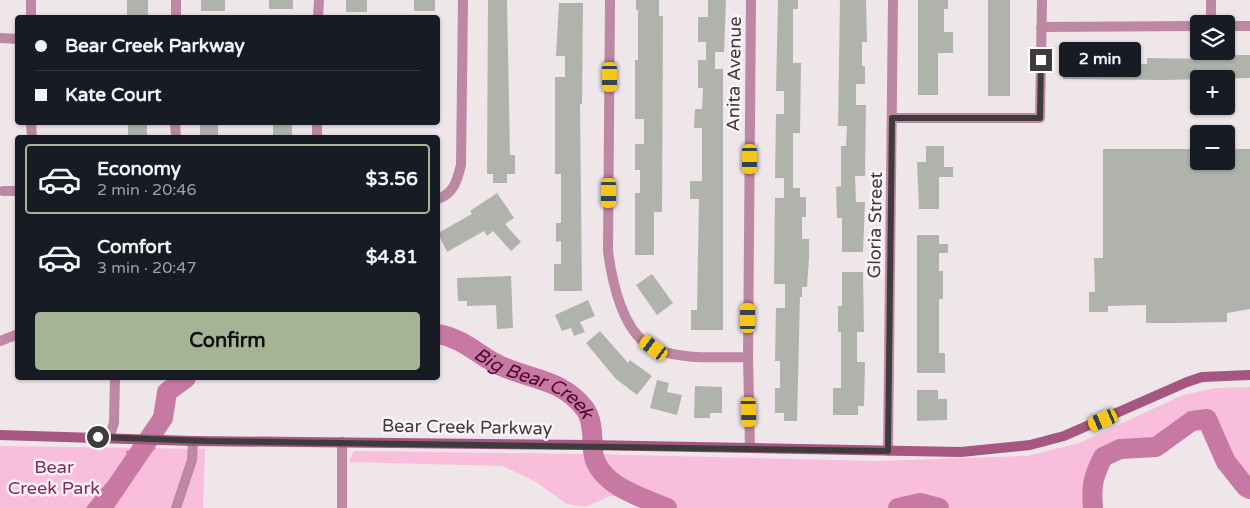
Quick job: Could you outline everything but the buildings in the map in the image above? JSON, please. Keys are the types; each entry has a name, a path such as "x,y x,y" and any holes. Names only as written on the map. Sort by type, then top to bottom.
{"main road":[{"name":"Bear Creek Parkway","path":"0,435 193,441 544,444 961,452 1030,445 1064,436 1202,377 1250,375"}],"street":[{"path":"31,0 31,15"},
{"path":"176,0 176,15"},
{"path":"318,15 319,0"},
{"path":"440,198 447,196 452,189 461,165 463,0"},
{"path":"610,0 608,251 612,277 619,299 634,332 654,348 692,356 748,357"},
{"name":"Anita Avenue","path":"750,448 748,357 751,0"},
{"name":"Gloria Street","path":"888,451 893,0"},
{"path":"892,118 1040,118 1042,0"},
{"path":"1211,0 1211,15"},
{"path":"1041,26 1190,26"},
{"path":"1235,26 1250,26"},
{"path":"0,38 15,39"},
{"path":"4,191 15,191"},
{"path":"0,341 15,335"},
{"path":"109,438 114,423 115,380"},
{"path":"176,508 191,463 193,441"},
{"path":"342,442 342,508"}],"green space":[{"path":"1250,387 1250,489 1246,487 1226,462 1207,419 1192,421 1156,447 1120,449 1103,457 1094,474 1091,488 1093,508 939,508 920,503 898,508 663,508 637,497 610,496 585,507 567,504 536,482 503,466 349,462 354,451 877,461 1027,456 1079,443 1183,395 1216,388"},
{"name":"Bear Creek Park","path":"0,446 205,449 203,508 0,508"}],"shaded area":[{"path":"156,448 143,460 110,508 86,508 107,482 124,466 127,456 126,451"}],"waterway":[{"name":"Big Bear Creek","path":"440,334 461,342 507,369 554,385 576,399 588,413 592,429 593,450 596,462 602,472 621,488 667,508"},
{"name":"Big Bear Creek","path":"102,508 163,418 167,392 183,380"},
{"name":"Big Bear Creek","path":"1093,508 1092,494 1094,482 1103,457 1120,449 1156,447 1192,421 1207,419 1226,462 1246,487 1250,489"},
{"name":"Big Bear Creek","path":"898,508 920,503 939,508"}],"route":[{"path":"98,437 193,441 588,445 888,451 892,118 1040,118 1041,60"}]}
